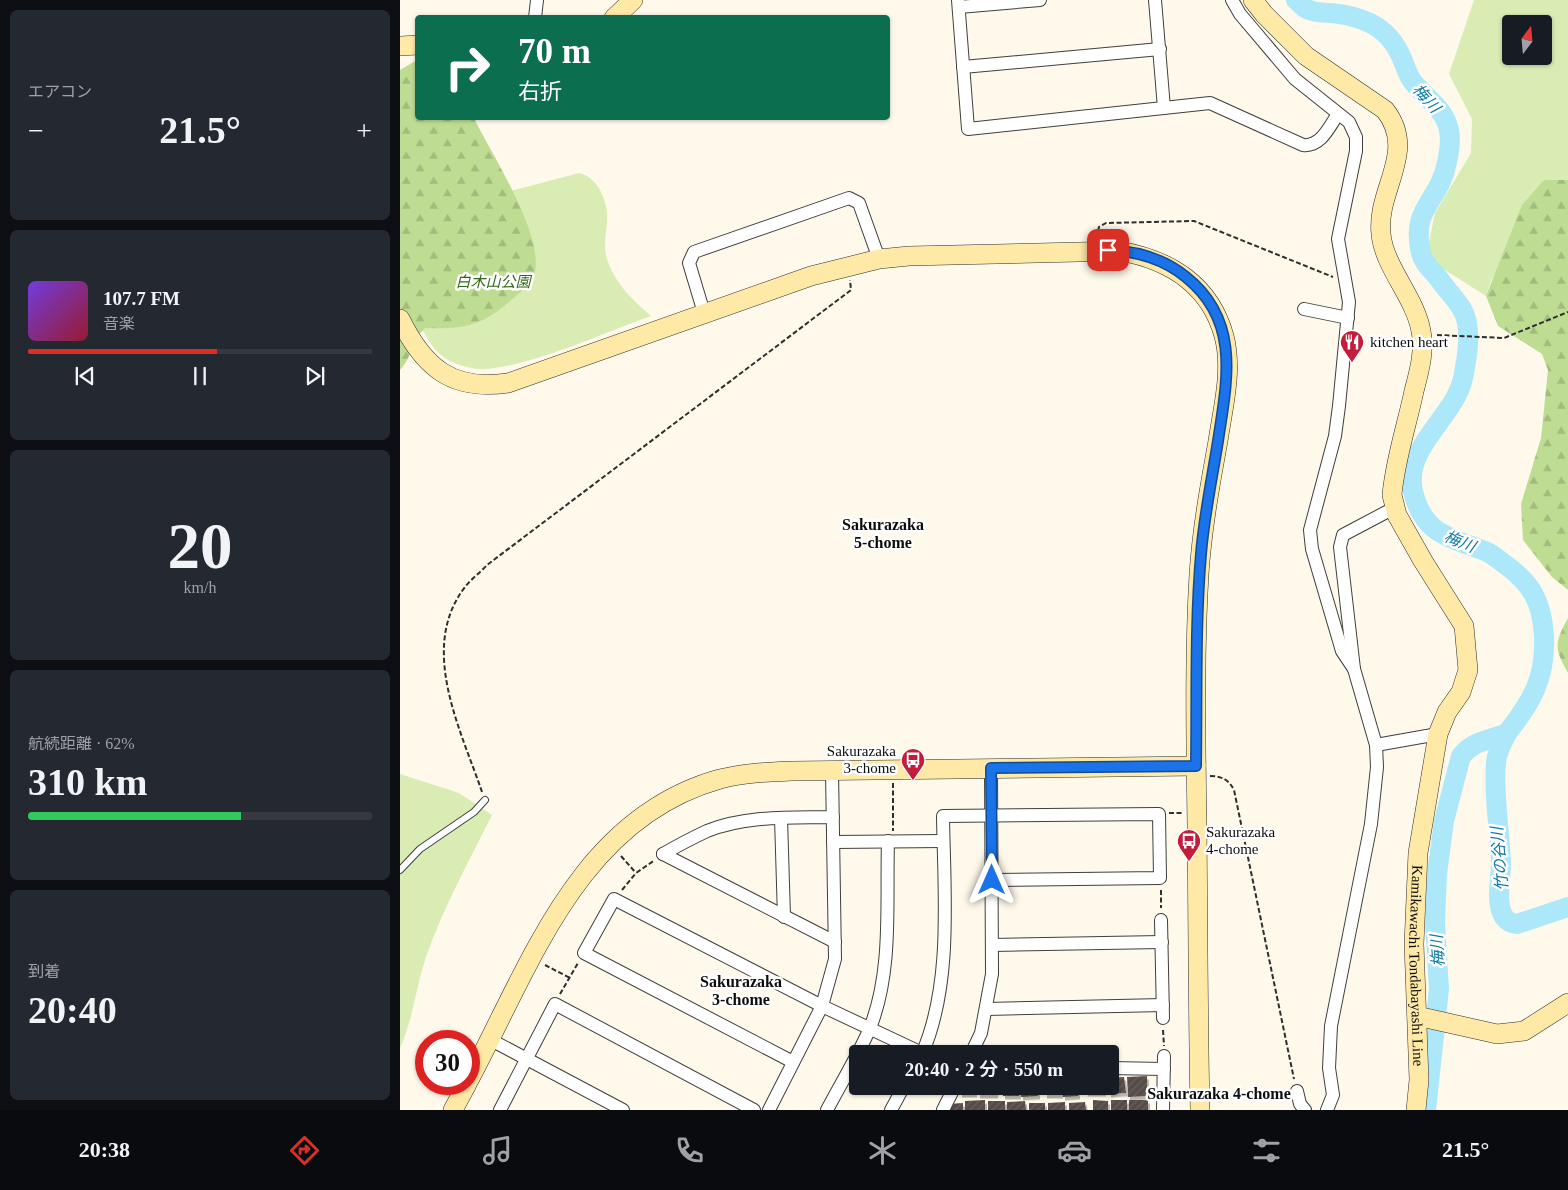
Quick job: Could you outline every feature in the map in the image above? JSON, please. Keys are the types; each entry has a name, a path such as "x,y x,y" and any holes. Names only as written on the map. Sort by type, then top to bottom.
{"street":[{"path":"535,15 537,0"},
{"path":"617,15 633,0"},
{"path":"1040,0 958,4 968,129 1210,103 1303,145 1310,146 1318,142 1338,114"},
{"path":"1155,0 1164,108"},
{"path":"1232,0 1240,14 1282,66 1295,79 1349,122 1356,137 1356,151 1338,239 1349,302 1335,436 1310,530 1312,549 1342,651 1354,669"},
{"name":"Kamikawachi Tondabayashi Line","path":"1253,0 1264,14 1306,56 1385,110 1397,131 1398,156 1382,213 1381,233 1385,250 1419,322 1422,353 1394,481 1394,508 1422,561 1457,612 1467,637 1468,670 1466,682 1447,712 1438,734 1417,866 1414,944 1419,1080 1416,1110"},
{"path":"400,46 415,45"},
{"path":"963,66 1160,49"},
{"path":"704,313 688,263 694,252 849,198 859,203 879,259"},
{"path":"400,319 415,346 436,369 452,379 471,384 490,385 508,383 811,276 879,259 1096,250 1120,251 1143,255 1180,272 1195,284 1209,300 1218,318 1224,338 1228,373 1199,573 1196,772 1200,1110"},
{"path":"1304,310 1348,318"},
{"path":"1327,1110 1333,1095 1329,1068 1331,1026 1376,793 1376,745 1354,669 1340,547 1343,535 1394,508"},
{"path":"1376,745 1438,734"},
{"path":"480,1060 565,899 596,858 632,823 661,804 689,790 720,779 750,773 991,768 1196,772"},
{"path":"975,1045 981,1033 986,1009 993,945 991,768"},
{"path":"769,1110 822,1006 835,959 832,771"},
{"path":"926,1045 940,996 944,915 943,816 1159,814 1160,878 992,880"},
{"path":"663,854 708,831 756,819 833,817"},
{"path":"781,818 784,917"},
{"path":"827,1110 870,1029 883,976 891,841"},
{"path":"834,842 943,841"},
{"path":"663,854 835,942"},
{"path":"793,1062 584,953 614,900 822,1006 905,1045"},
{"path":"986,1009 1163,1012 1161,920"},
{"path":"993,945 1162,942"},
{"path":"1417,1016 1497,1034 1524,1031 1568,1003"},
{"path":"500,1110 555,1004 754,1110"},
{"path":"491,1040 622,1110"},
{"path":"1119,1067 1164,1062 1164,1110"},
{"path":"1296,1091 1300,1104 1305,1110"},
{"path":"453,1110 461,1095"},
{"path":"891,1110 899,1095"},
{"path":"944,1110 951,1095"}],"lane":[{"path":"400,870 420,849 474,812 485,800"}],"path":[{"path":"1096,250 1096,234 1099,227 1106,223 1186,220 1201,224 1330,277 1346,279"},
{"path":"485,800 450,698 444,667 444,637 452,611 464,588 486,565 851,290 847,266"},
{"path":"1435,335 1504,338 1568,312"},
{"path":"1196,772 1223,778 1230,782 1234,790 1296,1091"},
{"path":"891,841 893,781"},
{"path":"1159,814 1188,814"},
{"path":"619,853 636,873"},
{"path":"614,900 636,873 663,854"},
{"path":"1160,878 1161,920"},
{"path":"555,1004 584,953"},
{"path":"544,964 570,978"},
{"path":"1163,1012 1164,1062"}],"green space":[{"path":"1474,0 1568,0 1568,180 1544,180 1491,281 1486,296 1434,263 1428,247 1435,213 1471,153 1472,119 1449,74"},
{"path":"415,61 415,120 475,120 517,200 534,247 536,266 531,281 526,287 489,317 460,327 425,328 416,339 408,359 400,370 400,70"},
{"name":"白木山公園","path":"579,173 595,182 605,203 607,220 605,250 610,268 625,291 651,316 548,355 506,366 478,369 445,358 432,345 419,323 400,189 500,194"},
{"path":"1544,180 1568,180 1568,590 1552,577 1523,540 1521,504 1541,438 1548,370 1542,354 1498,326 1486,296 1522,205"},
{"path":"1568,618 1568,673 1560,658 1558,640"},
{"path":"400,774 459,793 492,815 440,921 426,957 408,1026 400,1048"}],"building":[{"path":"1147,1076 1147,1096 1128,1097 1127,1077"},
{"path":"1119,1077 1124,1077 1126,1093 1119,1093"},
{"path":"1019,1095 1019,1096 1003,1096"},
{"path":"1021,1095 1038,1095 1038,1096 1021,1097"},
{"path":"1063,1095 1078,1095 1078,1096 1063,1097"},
{"path":"985,1100 985,1110 965,1110 965,1101"},
{"path":"1093,1100 1108,1101 1108,1110 1093,1110"},
{"path":"1111,1100 1127,1100 1127,1110 1111,1110"},
{"path":"1129,1100 1148,1100 1148,1110 1129,1110"},
{"path":"988,1101 1005,1101 1005,1110 988,1110"},
{"path":"1025,1101 1026,1110 1007,1110 1007,1102"},
{"path":"1065,1102 1065,1110 1048,1110 1048,1103"},
{"path":"1085,1102 1086,1110 1069,1110 1069,1103"},
{"path":"963,1103 963,1110 948,1110 948,1104"},
{"path":"1029,1103 1045,1103 1045,1110 1029,1110"}],"waterway":[{"name":"梅川","path":"1296,0 1311,11 1351,16 1370,23 1381,30 1398,49 1411,80 1436,105 1446,121 1450,141 1447,162 1443,176 1427,205 1419,225 1419,238 1421,253 1428,267 1462,309 1467,325 1467,352 1463,378 1458,392 1422,446 1415,460 1412,475 1413,491 1418,506 1431,526 1450,538 1490,553 1523,580 1538,604 1543,624 1543,664 1536,688 1524,711 1507,733 1477,744 1461,756 1444,821 1437,874 1435,922 1439,989 1426,1110"},
{"name":"竹の谷川","path":"1507,733 1497,755 1495,775 1501,863 1499,898 1501,911 1507,920 1517,924 1568,907"}],"place":[{"name":"kitchen heart","path":"1352,363"},
{"name":"Sakurazaka 3-chome","path":"913,781"},
{"name":"Sakurazaka 4-chome","path":"1189,862"}],"district":[{"name":"Sakurazaka 5-chome","path":"883,533"},
{"name":"Sakurazaka 3-chome","path":"741,990"},
{"name":"Sakurazaka 4-chome","path":"1219,1093"}],"route":[{"path":"992,880 991,768 1196,766 1199,573 1207,504 1226,393 1228,373 1224,338 1218,318 1209,300 1195,284 1180,272 1143,255 1108,250"}]}
